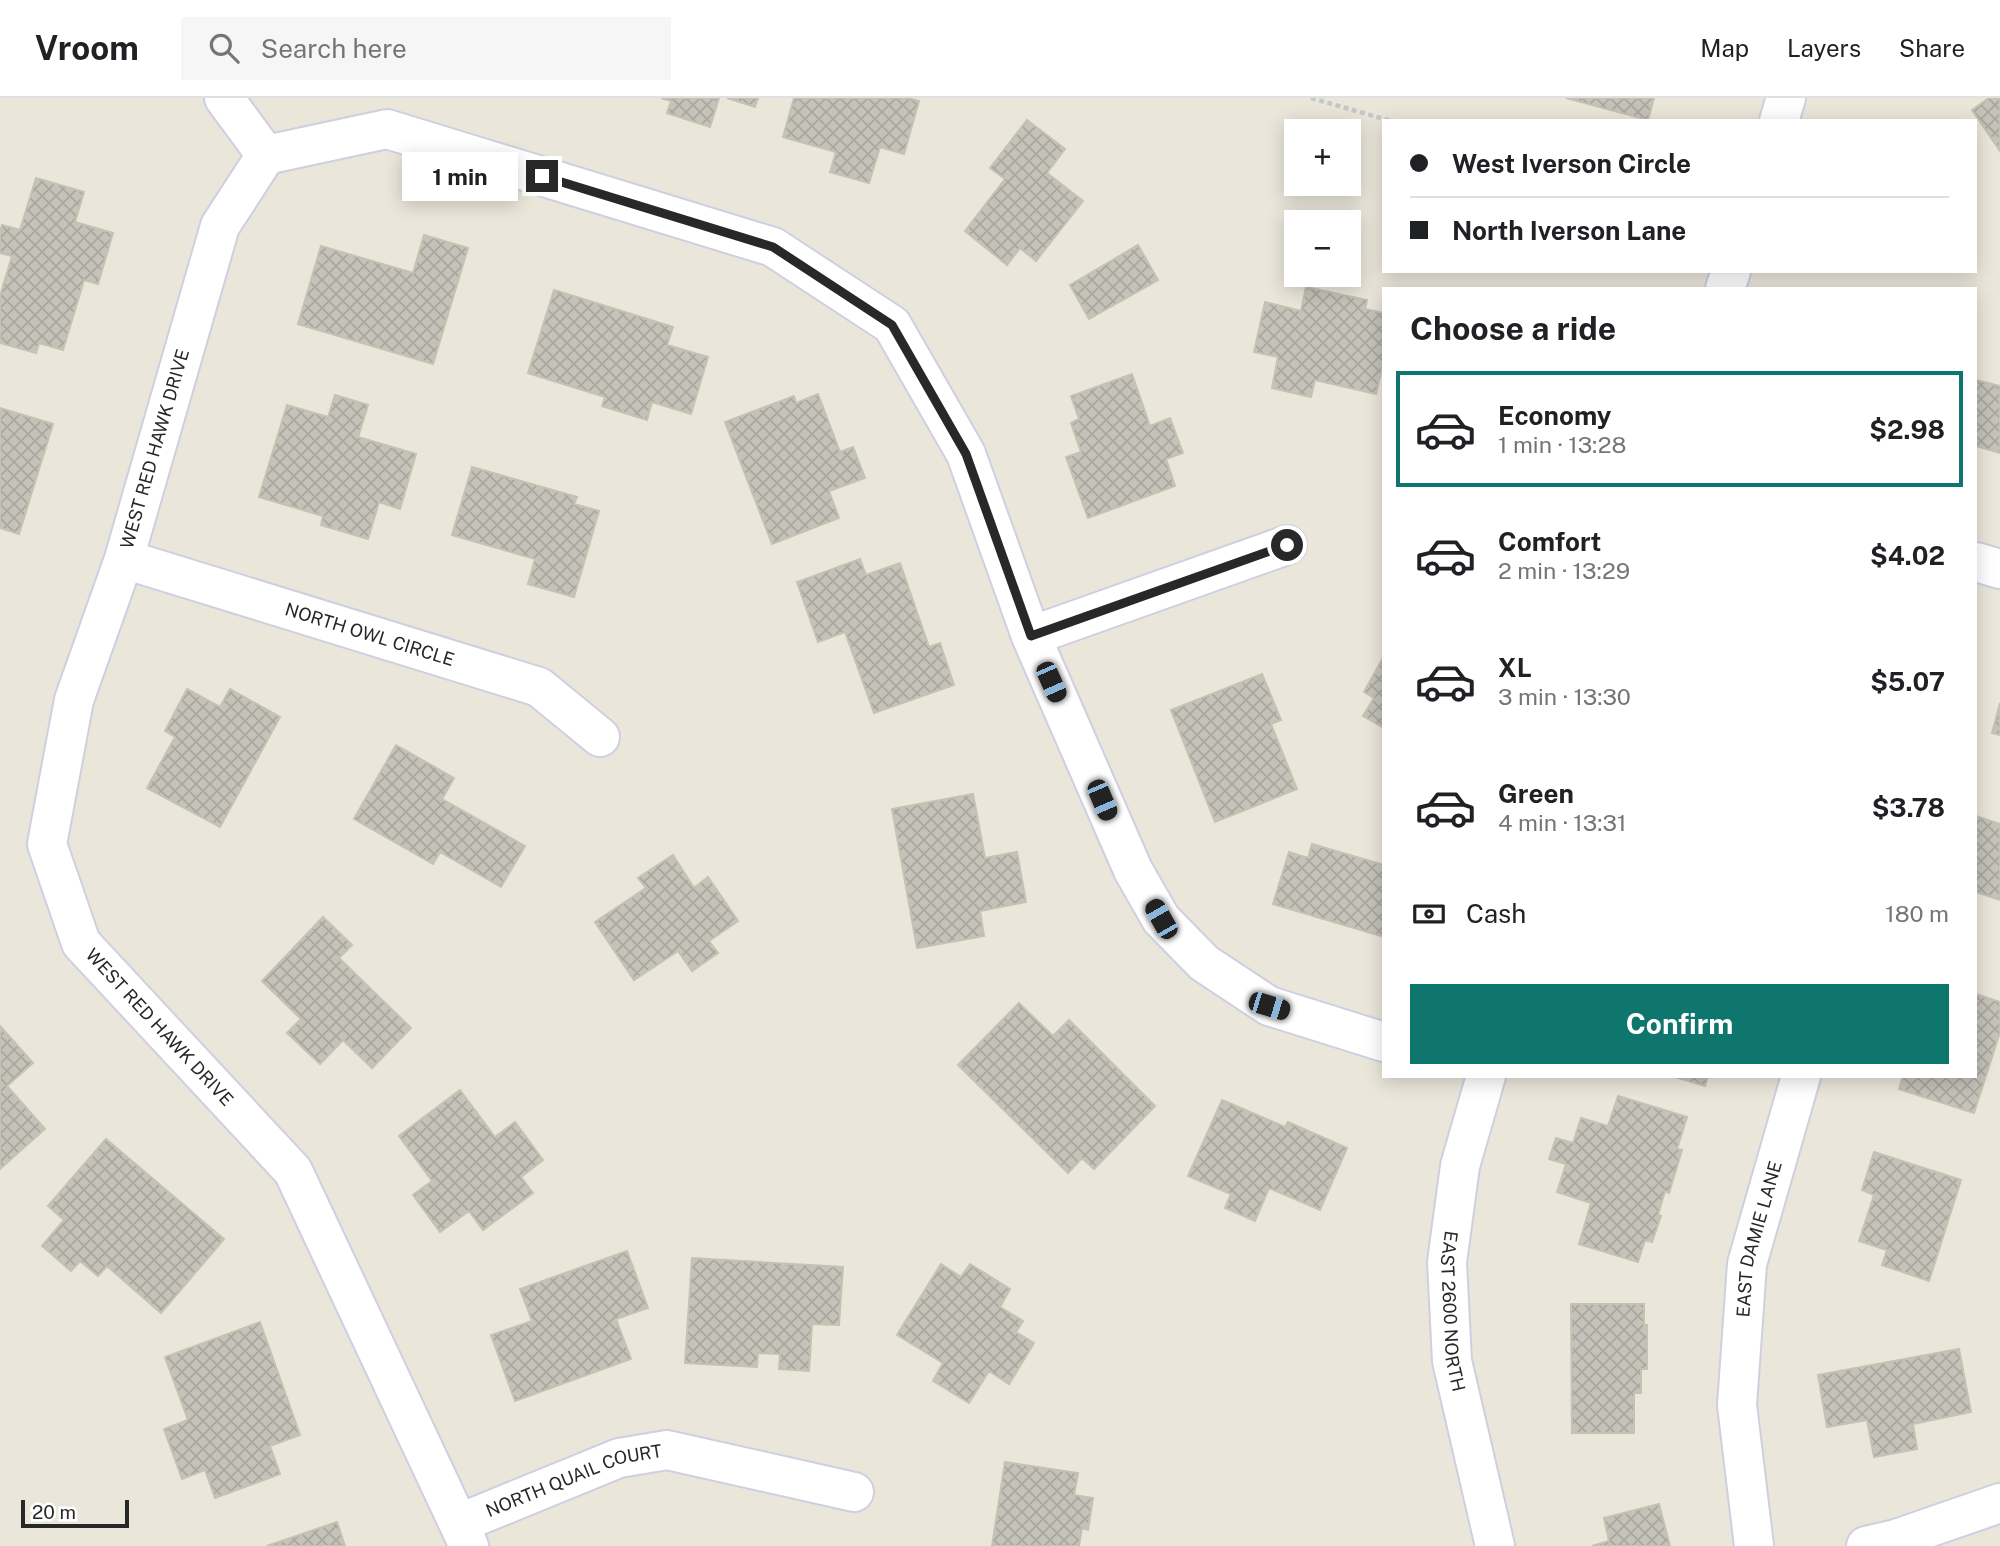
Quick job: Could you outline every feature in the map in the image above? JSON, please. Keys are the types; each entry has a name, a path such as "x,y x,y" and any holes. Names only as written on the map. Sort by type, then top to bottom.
{"street":[{"path":"224,98 266,155 387,128 773,247 892,325 966,454 1031,636 1133,870 1161,919 1204,963 1269,1006 1382,1041"},
{"path":"1780,119 1786,98"},
{"name":"WEST RED HAWK DRIVE","path":"266,155 220,226 124,559 74,700 47,844 82,943 293,1171 464,1534"},
{"path":"1031,636 1287,545"},
{"name":"NORTH OWL CIRCLE","path":"124,559 539,687 600,737"},
{"path":"1977,562 2000,569"},
{"name":"EAST 2600 NORTH","path":"1485,1078 1460,1166 1447,1262 1452,1361 1495,1546"},
{"name":"EAST DAMIE LANE","path":"1754,1546 1737,1405 1747,1264 1800,1078"},
{"name":"NORTH QUAIL COURT","path":"464,1534 619,1458 667,1450 854,1492"},
{"path":"1866,1546 1896,1539 2000,1503"}],"path":[{"path":"1311,98 1384,119"}],"building":[{"path":"661,98 719,98 710,127 667,113 671,101"},
{"path":"727,98 758,98 755,107"},
{"path":"794,98 908,98 919,101 904,154 880,147 869,183 830,172 836,152 783,137"},
{"path":"1566,98 1654,98 1648,119"},
{"path":"1989,98 2000,98 2000,151 1972,110"},
{"path":"1027,120 1065,149 1047,173 1083,201 1036,261 1020,248 1007,265 965,231 1005,179 990,168"},
{"path":"36,178 84,192 75,222 113,233 98,284 84,280 63,350 39,343 36,353 0,343 0,296 12,256 0,253 0,232 2,225 20,230"},
{"path":"424,235 468,248 433,364 298,324 321,246 413,273"},
{"path":"1138,245 1158,280 1089,319 1070,285"},
{"path":"1306,287 1367,300 1365,309 1382,313 1382,368 1376,394 1315,380 1311,397 1272,388 1278,357 1254,352 1265,302 1301,311"},
{"path":"554,290 673,327 667,345 708,357 691,414 652,402 647,420 602,406 605,397 528,373"},
{"path":"1132,374 1150,426 1170,418 1183,453 1166,459 1175,486 1088,518 1066,457 1081,452 1071,423 1079,419 1071,396"},
{"path":"1977,380 2000,386 2000,453 1977,446"},
{"path":"818,394 840,452 853,447 865,478 829,491 839,518 772,544 725,422 794,396 796,403"},
{"path":"335,395 368,405 358,437 416,454 400,509 379,502 368,539 321,525 323,516 259,497 287,405 328,417"},
{"path":"0,408 53,424 19,534 0,528"},
{"path":"472,467 577,497 574,504 599,511 574,597 528,584 535,559 452,535"},
{"path":"860,559 866,575 900,563 929,647 940,643 954,685 874,713 845,632 818,642 797,582"},
{"path":"1382,660 1382,727 1363,716 1374,698 1364,692"},
{"path":"1262,674 1281,720 1271,724 1297,789 1215,822 1171,710"},
{"path":"187,689 220,707 230,689 280,717 220,827 147,788 175,737 165,731"},
{"path":"2000,703 2000,735 1992,733"},
{"path":"396,745 454,778 442,799 525,846 501,887 440,852 433,864 354,819"},
{"path":"973,794 985,858 1017,852 1026,902 980,911 984,936 917,948 892,809"},
{"path":"1977,816 2000,824 2000,900 1977,892"},
{"path":"1312,844 1382,864 1382,936 1273,904 1289,852 1308,858"},
{"path":"673,855 694,888 708,877 738,921 709,941 718,953 692,971 678,951 634,980 595,922 646,888 638,878"},
{"path":"323,917 352,945 339,958 411,1028 372,1068 343,1040 320,1064 287,1033 301,1019 262,981"},
{"path":"1977,994 2000,1002 2000,1032 1974,1113 1899,1089 1902,1078 1977,1078"},
{"path":"1019,1003 1053,1036 1069,1020 1155,1106 1094,1169 1082,1158 1068,1173 958,1065"},
{"path":"0,1026 33,1063 7,1086 45,1129 0,1169"},
{"path":"1679,1078 1707,1078 1705,1086"},
{"path":"460,1090 495,1137 515,1122 543,1160 521,1177 533,1193 483,1230 469,1211 440,1232 413,1195 432,1181 399,1136"},
{"path":"1618,1096 1687,1117 1677,1149 1682,1150 1669,1193 1665,1191 1658,1215 1661,1216 1652,1242 1645,1240 1638,1262 1579,1244 1591,1203 1557,1192 1566,1164 1549,1159 1556,1138 1573,1143 1581,1118 1608,1126"},
{"path":"1222,1100 1285,1127 1288,1122 1347,1148 1320,1210 1269,1188 1255,1221 1225,1208 1231,1194 1188,1176"},
{"path":"106,1139 224,1239 161,1313 107,1266 98,1276 80,1261 71,1271 42,1246 64,1220 48,1206"},
{"path":"1874,1152 1961,1180 1929,1281 1882,1265 1887,1250 1859,1241 1874,1195 1862,1190"},
{"path":"627,1251 648,1308 616,1319 631,1359 515,1401 491,1335 532,1321 520,1289"},
{"path":"692,1258 843,1267 839,1325 812,1324 809,1371 779,1369 780,1354 758,1353 757,1367 685,1363"},
{"path":"941,1264 961,1277 970,1264 1010,1289 1000,1307 1023,1321 1016,1332 1034,1343 1009,1384 989,1371 969,1403 933,1381 943,1363 897,1335"},
{"path":"1571,1304 1644,1304 1647,1369 1641,1369 1641,1393 1634,1393 1634,1433 1572,1433"},
{"path":"260,1322 300,1435 270,1446 280,1474 215,1498 205,1470 182,1479 164,1429 188,1420 165,1357"},
{"path":"1959,1349 1971,1412 1913,1424 1917,1449 1874,1457 1867,1420 1827,1427 1818,1375"},
{"path":"1005,1462 1078,1473 1074,1495 1093,1498 1088,1530 1082,1528 1079,1546 992,1546"},
{"path":"1659,1504 1670,1546 1592,1546 1609,1541 1604,1518"},
{"path":"337,1522 345,1546 267,1546"}],"route":[{"path":"542,176 773,247 892,325 966,454 1031,636 1287,545"}]}
